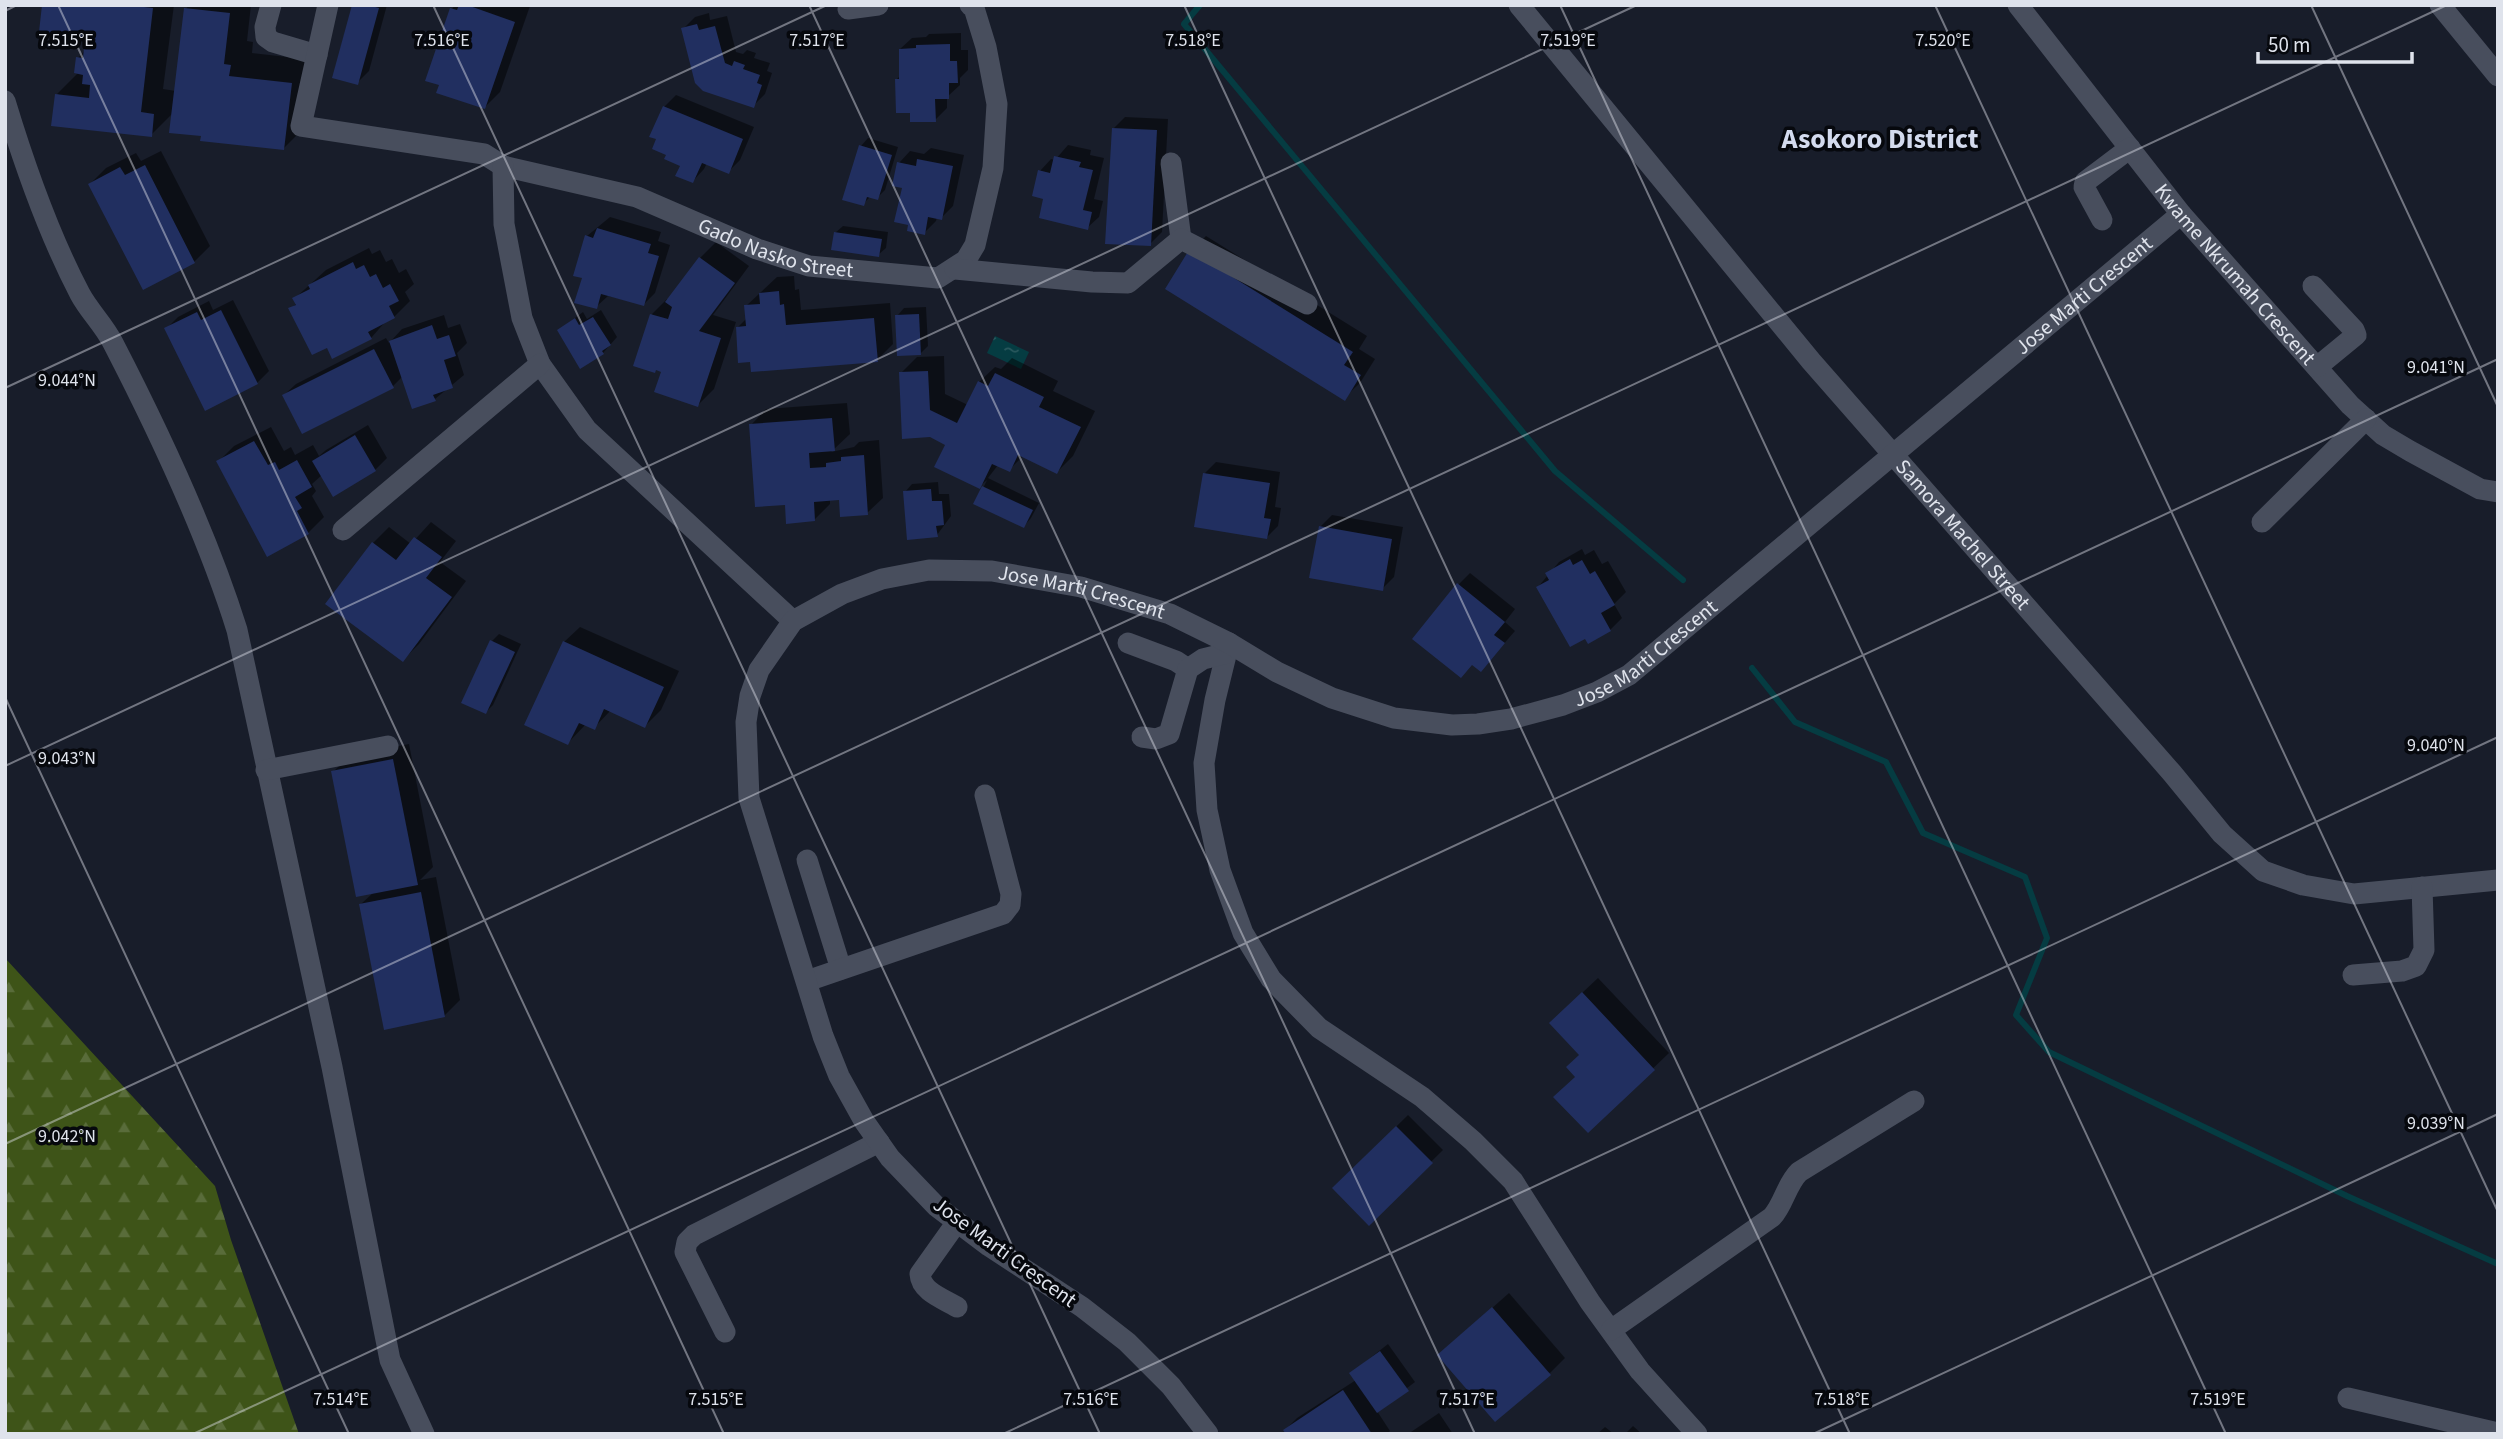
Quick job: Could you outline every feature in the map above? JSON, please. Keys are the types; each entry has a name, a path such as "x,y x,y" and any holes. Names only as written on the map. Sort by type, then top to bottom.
{"street":[{"path":"271,5 265,27 266,37 273,42 317,55 328,5"},
{"path":"848,9 878,5"},
{"path":"955,269 966,260 975,245 993,168 997,104 986,47 974,8 970,5"},
{"name":"Samora Machel Street","path":"1519,5 1802,350 1893,456 2172,773 2222,834 2263,871 2303,885 2354,894 2498,880"},
{"name":"Kwame Nkrumah Crescent","path":"2018,5 2181,214 2350,405 2383,435 2459,479 2480,489 2498,492"},
{"path":"2440,5 2498,76"},
{"name":"Gado Nasko Street","path":"317,55 301,127 484,154 503,166 637,197 757,249 809,266 938,278 955,269 1128,283 1181,239"},
{"path":"5,101 27,174 81,296 112,340 209,551 237,630 332,1067 390,1360 424,1434"},
{"path":"2102,220 2084,184 2130,148"},
{"path":"1171,163 1181,239 1307,304"},
{"path":"503,166 504,224 522,318 540,364 587,430 793,621"},
{"name":"Jose Marti Crescent","path":"1208,1434 1171,1386 1127,1342 1082,1307 989,1246 936,1206 863,1121 839,1076 822,1036 749,798 746,722 750,696 759,670 793,621 842,594 882,579 929,570 992,571 1081,587 1170,614 1228,648 1332,698 1394,718 1452,725 1478,724 1550,709 1597,692 1629,675 2181,214"},
{"path":"2313,286 2356,335 2317,368"},
{"path":"343,530 540,364"},
{"path":"2262,522 2366,419"},
{"path":"1128,643 1176,661 1188,669"},
{"path":"1142,737 1156,739 1169,734 1188,669 1228,648"},
{"path":"1228,648 1215,700 1204,763 1208,810 1220,870 1243,933 1271,979 1319,1028 1422,1097 1473,1141 1513,1181 1590,1302 1640,1371 1697,1434"},
{"path":"266,771 388,746"},
{"path":"807,981 1003,914 1010,905 1011,894 985,794"},
{"path":"807,860 841,969"},
{"path":"2353,975 2402,971 2416,966 2424,950 2422,887"},
{"path":"1611,1330 1772,1217 1780,1209 1791,1179 1799,1172 1914,1101"},
{"path":"725,1332 685,1252 687,1242 694,1235 879,1142"},
{"path":"957,1222 920,1274 920,1282 927,1289 957,1307"},
{"path":"2348,1398 2498,1433"}],"green space":[{"path":"5,958 215,1186 231,1240 299,1434 5,1434"}],"water":[{"path":"995,336 1029,352 1021,369 987,353"}],"building":[{"path":"42,5 126,5 153,8 141,112 154,114 152,137 51,126 55,94 89,98 90,85 82,84 83,75 74,73 76,57 83,58 84,47 92,48 93,39 39,32"},
{"path":"352,5 379,8 358,85 332,78"},
{"path":"459,5 467,5 515,22 485,109 436,93 439,85 425,81 450,8 457,10"},
{"path":"184,8 230,13 224,64 231,65 229,76 292,83 284,150 200,141 201,136 169,133"},
{"path":"697,24 699,30 715,26 725,63 732,66 734,61 745,65 743,69 760,75 757,83 762,85 754,108 703,91 695,83 681,28"},
{"path":"950,44 950,61 957,61 958,83 949,83 949,99 935,99 936,122 910,122 910,113 896,113 895,79 899,79 899,49 916,48 916,45"},
{"path":"663,106 743,139 729,174 702,163 693,183 675,176 680,166 664,159 666,155 652,149 656,139 649,137"},
{"path":"1112,128 1157,130 1151,246 1105,244"},
{"path":"859,145 892,155 878,200 867,197 864,206 842,200"},
{"path":"1054,156 1081,162 1079,167 1093,170 1083,210 1092,212 1088,230 1039,218 1043,199 1032,196 1038,170 1050,173"},
{"path":"917,159 953,166 942,220 928,217 925,235 907,231 908,225 894,222 902,188 892,186 897,162 916,166"},
{"path":"145,165 195,263 143,290 88,184 120,167 125,175"},
{"path":"597,228 651,244 648,253 659,256 644,306 601,294 597,309 574,303 582,278 573,276 585,235 593,238"},
{"path":"834,232 882,239 879,257 831,250"},
{"path":"1189,250 1353,352 1344,365 1361,375 1345,401 1165,289"},
{"path":"699,257 735,283 699,331 721,338 698,407 654,392 661,372 656,370 655,373 633,366 650,314 668,319 672,307 665,302"},
{"path":"353,262 356,269 364,265 370,277 376,274 383,288 390,284 399,301 389,306 395,318 368,332 372,339 332,359 327,348 312,355 288,308 296,305 292,298 310,289 308,285"},
{"path":"779,291 780,305 784,304 786,325 874,318 878,362 751,372 750,362 738,363 736,327 746,326 744,305 760,304 759,293"},
{"path":"221,310 258,384 205,411 164,328 197,312 201,320"},
{"path":"919,314 921,355 897,356 895,315"},
{"path":"593,317 611,345 602,351 604,354 580,369 557,330 575,318 579,325"},
{"path":"432,325 437,339 449,335 456,356 444,360 453,388 433,395 436,401 412,409 389,341"},
{"path":"374,349 394,388 302,434 282,395"},
{"path":"928,371 930,410 957,423 978,381 988,386 995,373 1044,397 1039,407 1081,427 1057,474 1018,455 1010,472 992,464 980,489 934,467 945,445 930,437 902,439 899,372"},
{"path":"832,418 835,451 809,453 810,468 826,467 826,463 841,461 841,457 864,455 868,515 840,517 839,500 814,502 815,521 786,524 785,505 755,507 749,424"},
{"path":"355,435 376,471 333,497 312,461"},
{"path":"254,441 268,465 275,462 279,470 297,460 312,487 295,497 302,508 297,511 309,534 267,557 216,461"},
{"path":"1203,473 1270,483 1264,518 1271,519 1267,539 1194,527"},
{"path":"982,486 1033,510 1024,528 973,504"},
{"path":"931,489 932,501 942,501 944,525 936,526 938,537 907,540 903,491"},
{"path":"1319,526 1392,539 1383,591 1309,578"},
{"path":"414,537 442,557 426,578 452,597 403,662 325,604 372,542 396,560"},
{"path":"1570,559 1573,565 1582,560 1590,574 1595,571 1615,605 1601,613 1611,631 1588,644 1585,639 1570,647 1536,587 1549,580 1545,573"},
{"path":"1457,583 1505,622 1494,635 1505,643 1481,672 1472,665 1461,678 1412,639"},
{"path":"490,640 515,652 486,714 461,703"},
{"path":"563,641 664,687 645,728 604,709 595,730 579,723 568,745 524,725"},
{"path":"393,759 418,885 356,897 331,771"},
{"path":"421,892 445,1017 384,1030 359,904"},
{"path":"1582,992 1655,1070 1588,1133 1553,1097 1575,1077 1566,1067 1579,1055 1549,1023"},
{"path":"1396,1126 1433,1163 1369,1226 1332,1188"},
{"path":"1492,1307 1551,1375 1495,1422 1437,1355"},
{"path":"1380,1351 1409,1391 1377,1413 1349,1373"},
{"path":"1343,1390 1372,1434 1286,1434 1283,1430"}],"waterway":[{"path":"1200,5 1184,24 1555,471 1683,580"},
{"path":"1752,668 1795,722 1886,762 1923,833 2025,877 2047,938 2016,1015 2049,1052 2347,1196 2498,1264"}],"district":[{"name":"Asokoro District","path":"1880,139"}]}
